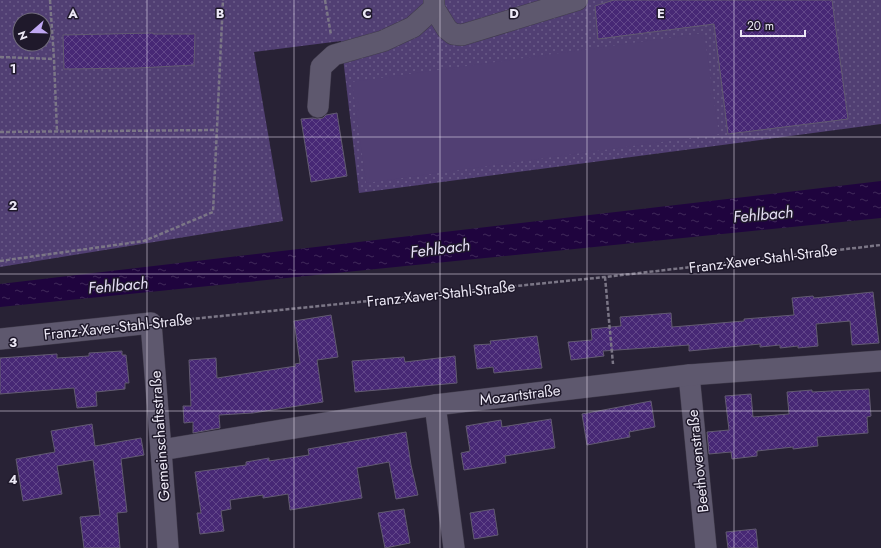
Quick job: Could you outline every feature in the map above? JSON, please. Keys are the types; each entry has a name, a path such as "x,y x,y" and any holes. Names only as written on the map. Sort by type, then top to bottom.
{"street":[{"path":"318,107 321,67 334,54 383,41 413,26 434,4 447,29 453,34 462,35 577,0"},
{"name":"Franz-Xaver-Stahl-Straße","path":"0,339 151,323"},
{"name":"Gemeinschaftsstraße","path":"151,323 168,548"},
{"name":"Mozartstraße","path":"161,450 435,405 689,375 881,361"},
{"name":"Beethovenstraße","path":"689,375 706,548"},
{"path":"435,405 454,548"}],"path":[{"path":"50,0 57,132"},
{"path":"0,261 144,241 213,212 223,0"},
{"path":"325,0 334,54"},
{"path":"0,57 54,59"},
{"path":"0,132 217,130"},
{"name":"Franz-Xaver-Stahl-Straße","path":"151,323 605,277 881,245"},
{"path":"605,277 615,384"}],"shaded area":[{"path":"0,0 881,0 881,124 359,193 341,41 254,52 283,221 0,267"},
{"path":"704,33 719,134 366,183 352,82"}],"water":[{"name":"Fehlbach","path":"881,181 881,218 0,307 0,284"}],"building":[{"path":"614,0 832,0 848,119 728,134 714,24 598,39 595,6"},
{"path":"153,33 195,34 194,65 138,68 64,69 63,35"},
{"path":"337,113 347,176 311,182 301,119 323,118 326,115"},
{"path":"873,292 879,343 852,345 850,321 816,324 818,346 780,348 780,345 760,347 760,344 689,351 689,345 603,351 604,356 571,360 568,342 592,340 591,329 621,326 620,317 671,313 672,327 744,321 744,319 794,315 792,298 813,296 814,298"},
{"path":"331,315 338,357 317,360 323,402 253,413 219,415 220,428 193,433 193,422 184,423 183,406 191,406 189,360 216,358 217,378 296,366 295,364 300,363 294,321"},
{"path":"537,336 542,368 494,373 493,367 477,369 474,345 491,344 490,341"},
{"path":"122,351 122,355 126,355 129,383 125,383 125,389 96,392 97,406 77,408 74,388 0,394 0,358 57,354 57,358 89,356 89,353"},
{"path":"455,356 457,383 355,392 352,361 404,357 405,362"},
{"path":"869,389 871,416 867,417 868,433 817,437 818,446 757,451 757,456 732,459 731,452 709,454 707,432 729,430 725,396 751,394 753,417 789,414 787,392"},
{"path":"651,401 655,427 629,432 630,437 587,445 582,414"},
{"path":"551,419 555,448 505,456 506,463 464,470 461,453 470,451 466,426 501,420 502,427"},
{"path":"92,424 95,446 141,438 144,455 121,459 127,512 117,513 120,548 84,548 80,517 100,515 93,460 57,466 62,494 23,501 16,459 55,452 51,431"},
{"path":"406,432 411,465 418,495 396,499 389,462 357,468 362,498 290,510 288,494 263,498 263,495 230,500 231,509 221,511 224,531 200,534 197,513 201,513 195,472 246,465 246,462 269,458 269,461 309,455 308,449"},
{"path":"404,509 410,543 385,548 378,513"},
{"path":"494,509 498,535 474,539 470,513"},
{"path":"756,529 758,548 728,548 726,532"}]}
